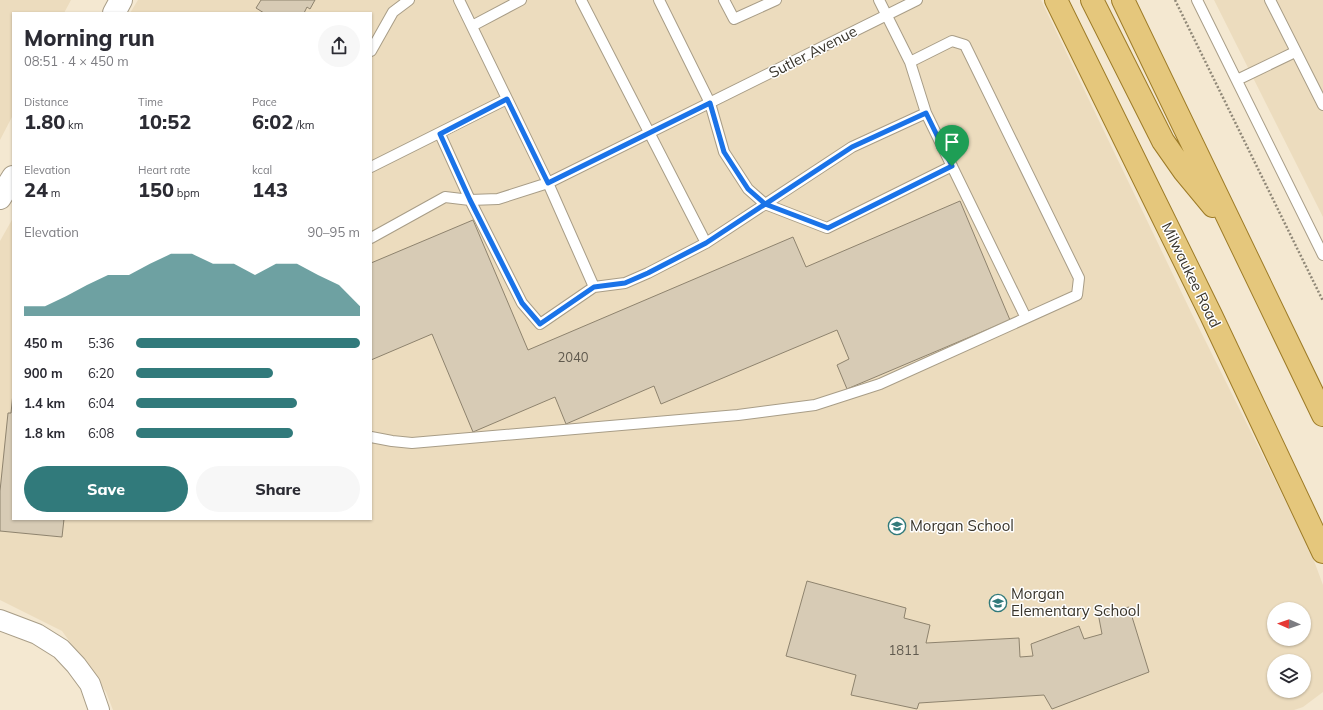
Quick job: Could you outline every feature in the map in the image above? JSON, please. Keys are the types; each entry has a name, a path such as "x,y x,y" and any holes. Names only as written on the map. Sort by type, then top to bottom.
{"main road":[{"name":"Milwaukee Road","path":"1056,0 1211,315 1323,552"},
{"path":"1092,0 1163,141 1184,171 1236,235"},
{"path":"1123,0 1323,415"}],"street":[{"path":"115,12 121,0"},
{"path":"0,198 12,179"},
{"path":"0,620 37,634 61,649 76,665 90,684 99,710"}],"lane":[{"path":"372,49 393,12 409,0"},
{"path":"459,0 548,183 594,287"},
{"path":"472,26 521,0"},
{"path":"582,0 706,243"},
{"path":"659,0 710,103 724,152 748,189 765,204 828,228 952,166"},
{"path":"724,0 734,19 776,0"},
{"path":"879,0 910,62 926,113 1026,318"},
{"name":"Sutler Avenue","path":"372,237 445,197 470,200 498,199 548,183 917,0"},
{"path":"1198,0 1323,255"},
{"path":"1270,0 1323,105"},
{"path":"372,437 412,443 738,415 815,405 880,384 1077,295 1079,278 965,45 952,41 910,62"},
{"path":"1237,80 1295,52"},
{"path":"372,167 440,134 507,99"},
{"path":"440,134 470,200 522,303 540,324 594,287 625,283 648,273 706,243 852,147 926,113"}],"path":[{"path":"1175,0 1323,302"}],"shaded area":[{"path":"0,0 71,0 65,12 12,12 12,117 0,140"},
{"path":"138,0 1041,0 1191,312 1310,550 1323,585 1323,692 1303,707 1294,710 113,710 106,692 62,631 0,600 0,241 12,220 12,520 372,520 372,12 131,12"},
{"path":"1214,0 1323,0 1323,217"}],"building":[{"path":"261,0 315,0 310,9 307,7 304,12 262,12 256,8"},
{"path":"960,201 1010,320 847,389 837,365 849,359 837,330 661,404 654,386 566,424 555,397 473,432 432,334 372,360 372,263 473,220 528,350 793,237 806,267"},
{"path":"12,403 12,520 64,520 62,537 0,531 0,491 8,413 11,413"},
{"path":"807,581 906,608 904,618 930,625 926,643 1019,638 1020,657 1033,656 1031,644 1079,626 1084,639 1102,634 1098,613 1129,607 1149,672 1052,709 1044,695 919,703 917,709 851,695 856,675 786,656"}],"place":[{"name":"Morgan School","path":"897,526"},
{"name":"Morgan Elementary School","path":"998,603"}],"route":[{"path":"952,166 828,228 765,204 748,189 724,152 710,103 548,183 507,99 440,134 470,200 522,303 540,324 594,287 625,283 648,273 706,243 765,204 852,147 926,113 952,166"}]}
